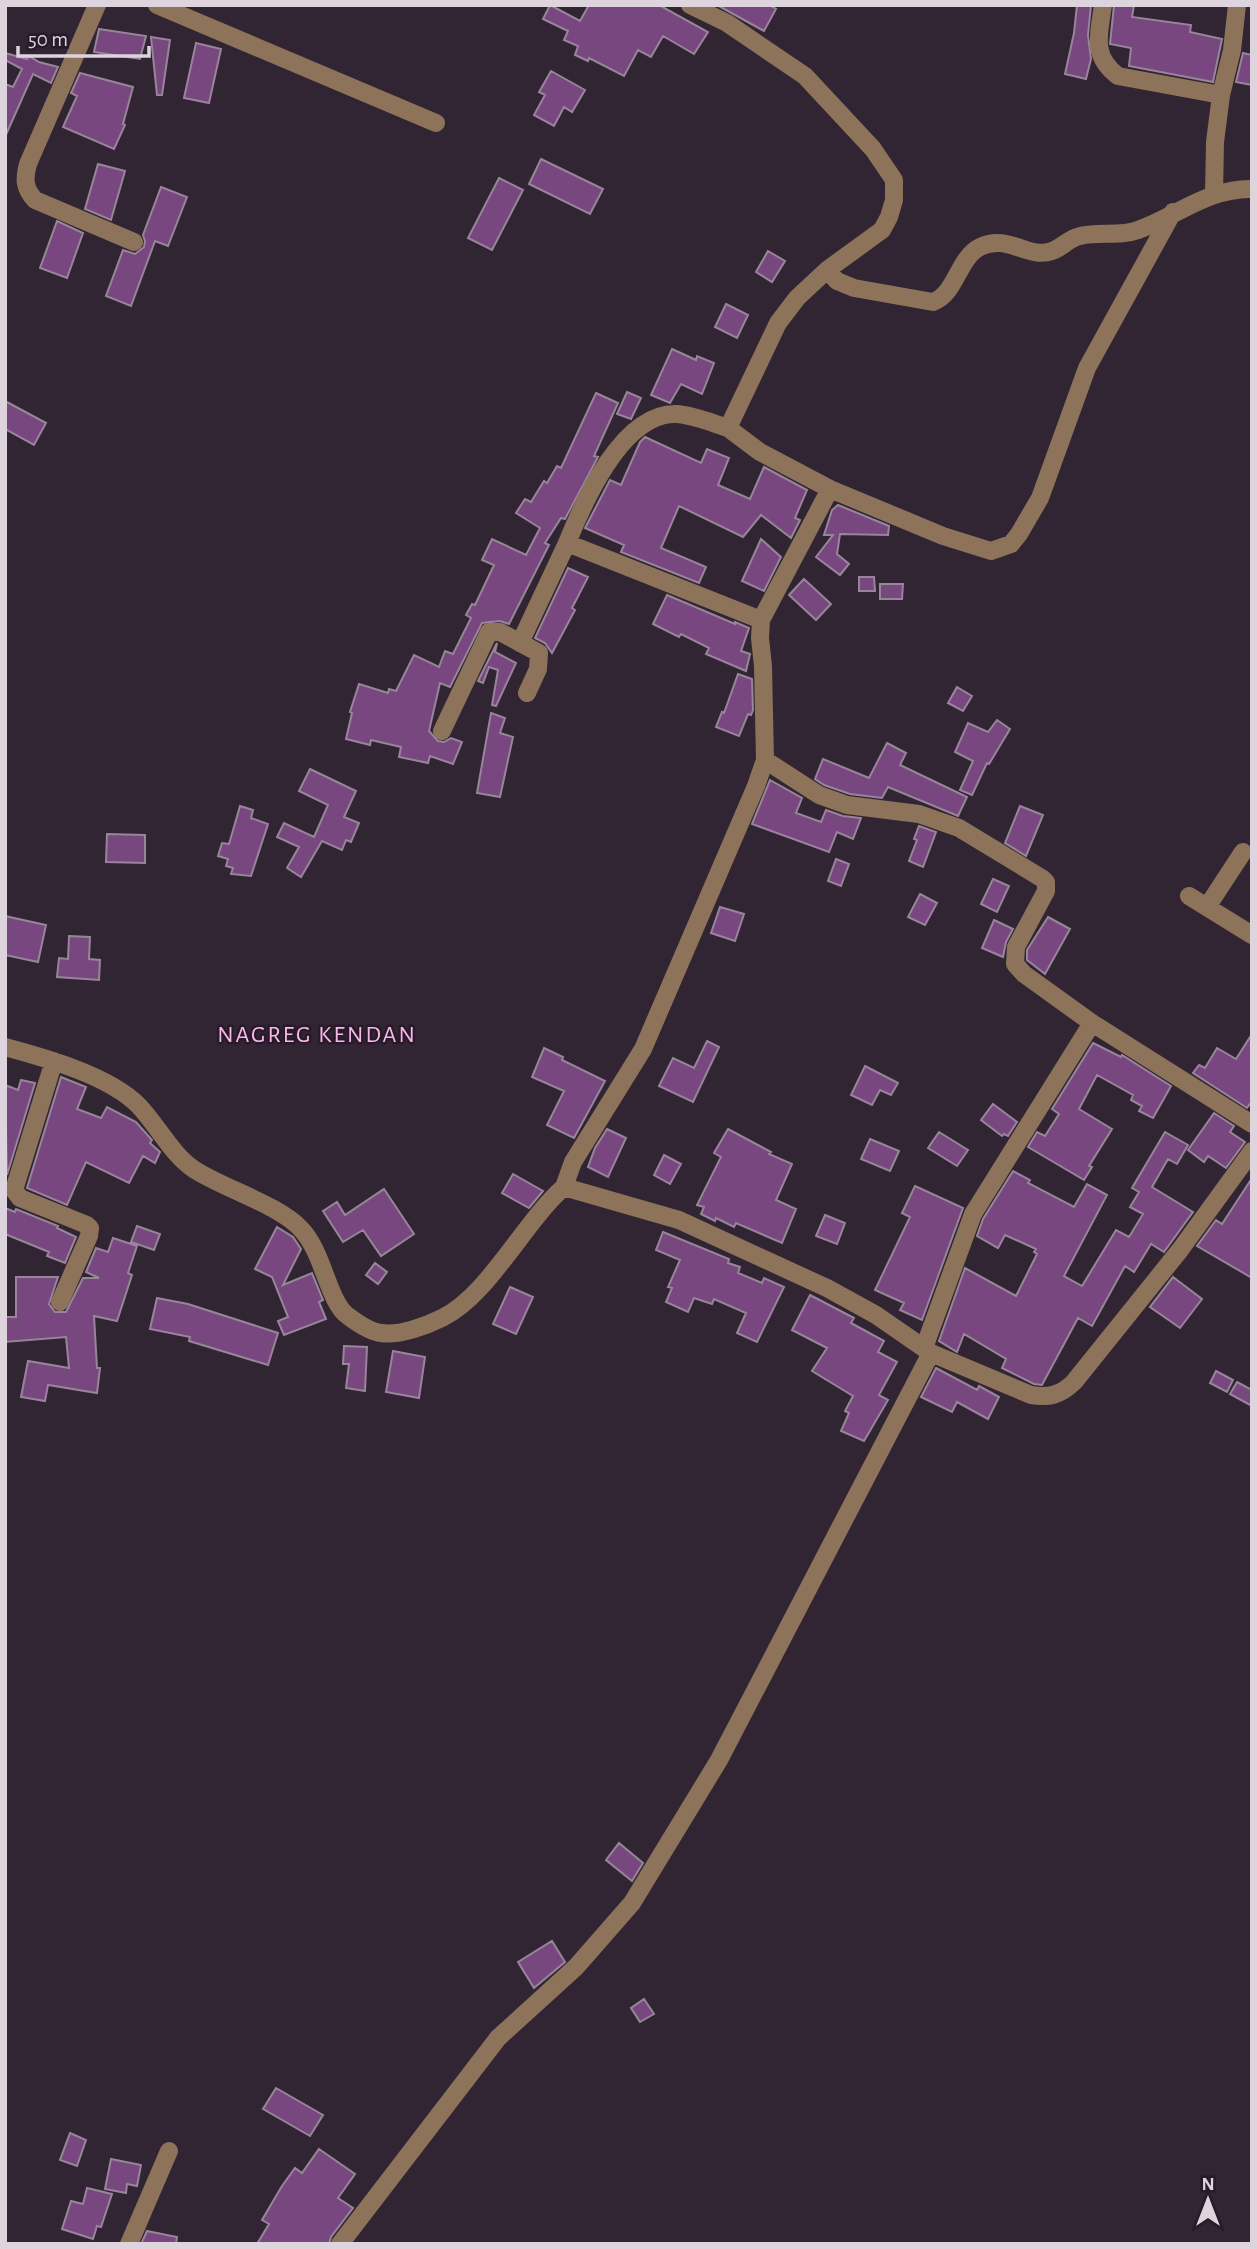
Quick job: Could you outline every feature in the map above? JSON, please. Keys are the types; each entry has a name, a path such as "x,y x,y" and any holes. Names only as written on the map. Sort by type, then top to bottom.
{"street":[{"path":"97,5 28,164 25,178 27,191 35,200 134,242"},
{"path":"157,5 436,123"},
{"path":"690,5 714,10 727,23 805,76 873,149 894,180 894,200 889,217 881,230 827,270 797,298 778,323 729,428"},
{"path":"1103,5 1098,46 1102,61 1118,76 1222,95"},
{"path":"1214,195 1215,142 1232,50 1237,5"},
{"path":"827,270 837,281 854,288 933,302 943,296 970,254 984,245 1004,242 1034,251 1050,252 1076,237 1128,233 1214,195 1235,188 1252,189"},
{"path":"520,643 583,504 602,470 624,440 653,418 675,414 729,428 760,452 830,489 943,536 991,551 1010,544 1040,498 1087,368 1173,212"},
{"path":"5,1047 54,1062 118,1088 145,1112 190,1166 231,1190 264,1204 300,1227 315,1247 337,1305 346,1315 379,1333 393,1333 443,1317 473,1295 548,1202 564,1187 573,1162 643,1049 765,760 761,620 830,489"},
{"path":"567,543 761,620"},
{"path":"442,732 486,636 495,630 538,652 538,669 527,692"},
{"path":"765,760 819,795 847,805 919,814 959,828 1043,879 1046,882 1046,891 1016,947 1015,964 1024,974 1092,1023 1252,1124"},
{"path":"1208,907 1244,852"},
{"path":"1189,896 1252,935"},
{"path":"340,2244 498,2038 576,1967 632,1903 719,1760 928,1351 973,1214 1092,1023"},
{"path":"54,1062 29,1136 15,1190 20,1198 90,1228 60,1302"},
{"path":"564,1187 679,1220 827,1288 876,1315 928,1351 1031,1395 1041,1396 1061,1394 1074,1382 1180,1250 1252,1151"},
{"path":"130,2244 169,2151"}],"building":[{"path":"550,5 580,21 589,5 659,5 708,32 694,54 663,36 651,57 638,50 624,76 589,58 588,61 575,55 578,46 564,40 568,31 543,19"},
{"path":"717,5 769,5 776,9 764,31"},
{"path":"1077,5 1091,5 1088,35 1091,59 1086,79 1065,74"},
{"path":"1114,5 1134,5 1132,17 1191,25 1190,32 1222,39 1213,82 1129,66 1131,48 1110,44"},
{"path":"99,29 146,36 140,59 94,52"},
{"path":"151,37 170,40 162,95 157,95"},
{"path":"196,43 221,49 209,103 184,98"},
{"path":"5,53 27,59 29,56 58,67 51,83 33,74 5,137 5,84 13,87 22,69 5,60"},
{"path":"1243,53 1252,55 1252,85 1236,82"},
{"path":"551,71 585,90 572,112 564,107 554,126 534,115 545,95 539,92"},
{"path":"80,73 133,87 123,124 125,125 114,149 63,127 77,96 71,93"},
{"path":"541,159 603,189 590,214 529,184"},
{"path":"98,164 125,171 111,220 85,209"},
{"path":"499,178 523,190 492,250 468,238"},
{"path":"161,187 187,197 168,246 155,241 131,306 106,296 123,250 135,254 144,247 143,235"},
{"path":"57,221 83,233 67,278 40,268"},
{"path":"768,251 785,261 772,282 756,272"},
{"path":"726,304 748,315 737,338 715,327"},
{"path":"672,349 696,360 697,356 714,363 702,394 681,384 670,403 651,395"},
{"path":"627,392 641,398 631,419 617,414"},
{"path":"596,393 618,403 594,456 598,457 565,519 561,518 545,543 549,545 509,624 500,621 482,623 450,687 440,683 429,731 438,741 444,742 451,738 462,742 453,764 430,756 428,763 399,757 401,747 371,740 370,745 346,739 352,713 350,712 359,684 388,693 389,689 396,691 414,655 439,667 445,651 453,654 471,618 466,615 472,604 475,605 494,565 482,560 492,539 526,555 540,528 516,513 525,499 531,502 557,466 561,468"},
{"path":"5,401 46,423 34,445 5,429"},
{"path":"645,437 701,463 707,449 729,458 718,485 750,499 764,467 807,490 795,518 800,520 791,538 761,515 743,537 679,506 661,548 706,567 699,583 621,552 624,545 585,528 610,480 621,485 640,442"},
{"path":"838,505 889,526 888,535 840,534 837,554 849,564 840,575 816,557 833,535 824,535 832,510"},
{"path":"761,539 781,557 764,591 742,581"},
{"path":"568,568 588,577 572,608 575,610 552,653 545,643 535,638"},
{"path":"859,577 874,577 875,591 859,591"},
{"path":"804,579 831,604 816,620 789,595"},
{"path":"880,584 903,584 902,599 880,599"},
{"path":"667,595 749,628 741,651 750,654 746,671 706,654 709,648 653,624"},
{"path":"497,643 495,652 516,663 496,706 492,705 498,670 489,667 483,683 478,681"},
{"path":"738,674 752,679 753,710 751,715 748,714 739,736 716,727"},
{"path":"957,687 972,696 963,711 948,703"},
{"path":"491,713 505,718 500,733 513,737 500,797 477,793"},
{"path":"997,720 1010,729 989,764 987,763 972,795 960,790 973,761 955,752 968,723 988,732"},
{"path":"887,743 906,753 900,765 967,797 958,816 888,787 882,798 850,794 815,779 823,759 869,778"},
{"path":"310,769 356,791 344,817 359,823 351,842 346,840 342,850 322,841 301,877 287,868 299,847 277,837 284,823 314,837 328,805 299,791"},
{"path":"770,780 802,798 796,813 821,822 826,810 861,818 853,839 837,832 829,852 752,824"},
{"path":"240,806 253,810 251,818 268,824 251,876 231,874 233,868 226,866 228,859 218,856 222,843 229,844"},
{"path":"1020,806 1043,815 1026,856 1005,843"},
{"path":"919,826 936,832 923,867 909,861"},
{"path":"107,834 145,835 145,863 106,862"},
{"path":"836,859 849,864 841,886 828,881"},
{"path":"993,879 1009,886 997,912 981,904"},
{"path":"920,894 937,903 925,925 908,917"},
{"path":"720,907 744,914 735,941 711,933"},
{"path":"5,916 46,925 38,962 5,955"},
{"path":"1048,917 1070,929 1045,974 1027,960 1027,950"},
{"path":"994,920 1013,929 1006,942 1003,957 982,948"},
{"path":"69,936 90,937 89,959 100,960 99,980 57,977 59,958 68,959"},
{"path":"1252,1034 1252,1101 1247,1108 1193,1073 1199,1065 1205,1068 1217,1048 1236,1059"},
{"path":"707,1041 719,1047 693,1102 659,1086 673,1058 694,1068"},
{"path":"1093,1043 1121,1057 1122,1055 1171,1086 1153,1118 1139,1111 1142,1106 1131,1100 1133,1095 1097,1075 1079,1109 1112,1129 1089,1166 1092,1167 1084,1180 1028,1147 1037,1132 1045,1136 1059,1114 1052,1109"},
{"path":"544,1048 605,1081 574,1138 547,1125 564,1091 532,1077"},
{"path":"865,1066 898,1083 891,1095 880,1090 872,1105 851,1095"},
{"path":"61,1077 86,1087 77,1109 101,1118 107,1107 136,1122 152,1140 150,1143 160,1152 155,1163 143,1156 129,1183 86,1162 67,1205 27,1188"},
{"path":"21,1080 35,1083 7,1175 5,1085 18,1090"},
{"path":"993,1104 1017,1122 1008,1136 1002,1136 981,1120"},
{"path":"1214,1113 1234,1126 1230,1132 1245,1142 1226,1168 1208,1156 1204,1162 1188,1150"},
{"path":"607,1129 626,1138 608,1177 588,1167 595,1148"},
{"path":"728,1129 771,1152 769,1154 792,1164 776,1200 796,1209 782,1243 736,1223 734,1227 701,1214 704,1207 697,1205 721,1157 714,1153"},
{"path":"939,1132 968,1150 957,1166 928,1148"},
{"path":"1165,1132 1188,1145 1177,1164 1168,1159 1152,1187 1193,1212 1164,1252 1151,1244 1134,1272 1125,1266 1092,1326 1078,1318 1042,1385 1034,1384 1002,1368 1006,1359 964,1334 957,1352 939,1341 965,1268 1016,1296 1037,1254 1034,1252 1036,1249 1005,1235 998,1248 977,1236 983,1219 1013,1171 1030,1180 1028,1183 1074,1207 1087,1184 1107,1195 1064,1276 1082,1286 1116,1230 1129,1237 1143,1214 1130,1207 1139,1192 1132,1188"},
{"path":"870,1139 899,1151 890,1171 861,1159"},
{"path":"664,1155 681,1164 670,1184 654,1175"},
{"path":"513,1174 543,1191 529,1208 502,1193"},
{"path":"1252,1178 1252,1278 1197,1246 1216,1220 1222,1224"},
{"path":"915,1186 963,1208 922,1320 900,1310 904,1303 875,1290 910,1217 902,1213"},
{"path":"384,1189 414,1234 381,1256 363,1230 343,1242 323,1211 337,1202 345,1215"},
{"path":"5,1208 15,1212 16,1209 58,1226 57,1228 76,1237 65,1263 47,1256 49,1252 5,1234"},
{"path":"825,1215 845,1223 837,1244 816,1236"},
{"path":"137,1226 160,1234 154,1250 131,1242"},
{"path":"277,1227 293,1237 301,1249 283,1285 312,1273 323,1300 319,1302 326,1319 284,1335 278,1321 288,1317 272,1277 255,1269"},
{"path":"663,1232 729,1259 728,1263 740,1267 738,1273 762,1283 764,1278 784,1287 757,1342 737,1333 746,1313 714,1299 712,1304 694,1298 688,1312 666,1302 672,1288 668,1287 680,1260 656,1250"},
{"path":"113,1238 137,1246 128,1273 132,1275 117,1321 94,1316 97,1368 100,1368 97,1393 48,1385 45,1401 21,1397 28,1361 69,1368 66,1337 5,1342 5,1317 16,1317 16,1277 58,1277 49,1304 55,1312 66,1312 83,1278 99,1278 86,1272 96,1248 108,1252"},
{"path":"375,1263 387,1272 378,1284 366,1275"},
{"path":"1173,1277 1202,1299 1180,1328 1150,1307"},
{"path":"510,1287 533,1297 516,1334 493,1324"},
{"path":"810,1295 854,1318 851,1323 884,1341 878,1352 897,1362 879,1395 888,1400 864,1441 841,1431 849,1413 845,1411 853,1396 812,1371 827,1348 792,1330"},
{"path":"157,1298 188,1304 278,1333 268,1365 189,1341 190,1337 150,1329"},
{"path":"344,1346 367,1347 365,1391 346,1388 349,1364 343,1364"},
{"path":"393,1351 425,1357 419,1398 386,1392"},
{"path":"936,1368 977,1390 979,1386 999,1397 988,1419 957,1402 952,1412 921,1397"},
{"path":"1216,1371 1233,1380 1227,1392 1210,1383"},
{"path":"1237,1382 1252,1390 1252,1406 1230,1394"},
{"path":"619,1843 643,1863 632,1881 606,1860"},
{"path":"552,1941 565,1962 534,1988 518,1962"},
{"path":"644,1999 654,2014 640,2022 631,2008"},
{"path":"276,2088 323,2115 310,2136 263,2109"},
{"path":"70,2133 86,2140 77,2166 60,2160"},
{"path":"319,2149 355,2174 338,2198 353,2208 331,2237 329,2244 257,2244 269,2224 262,2220 282,2186 295,2168 302,2173"},
{"path":"111,2159 141,2165 137,2186 127,2184 126,2193 105,2189"},
{"path":"87,2188 112,2194 101,2227 97,2226 93,2239 62,2229 71,2201 83,2204"},
{"path":"147,2231 177,2237 176,2244 141,2244"}],"district":[{"name":"NAGREG KENDAN","path":"317,1034"}]}
